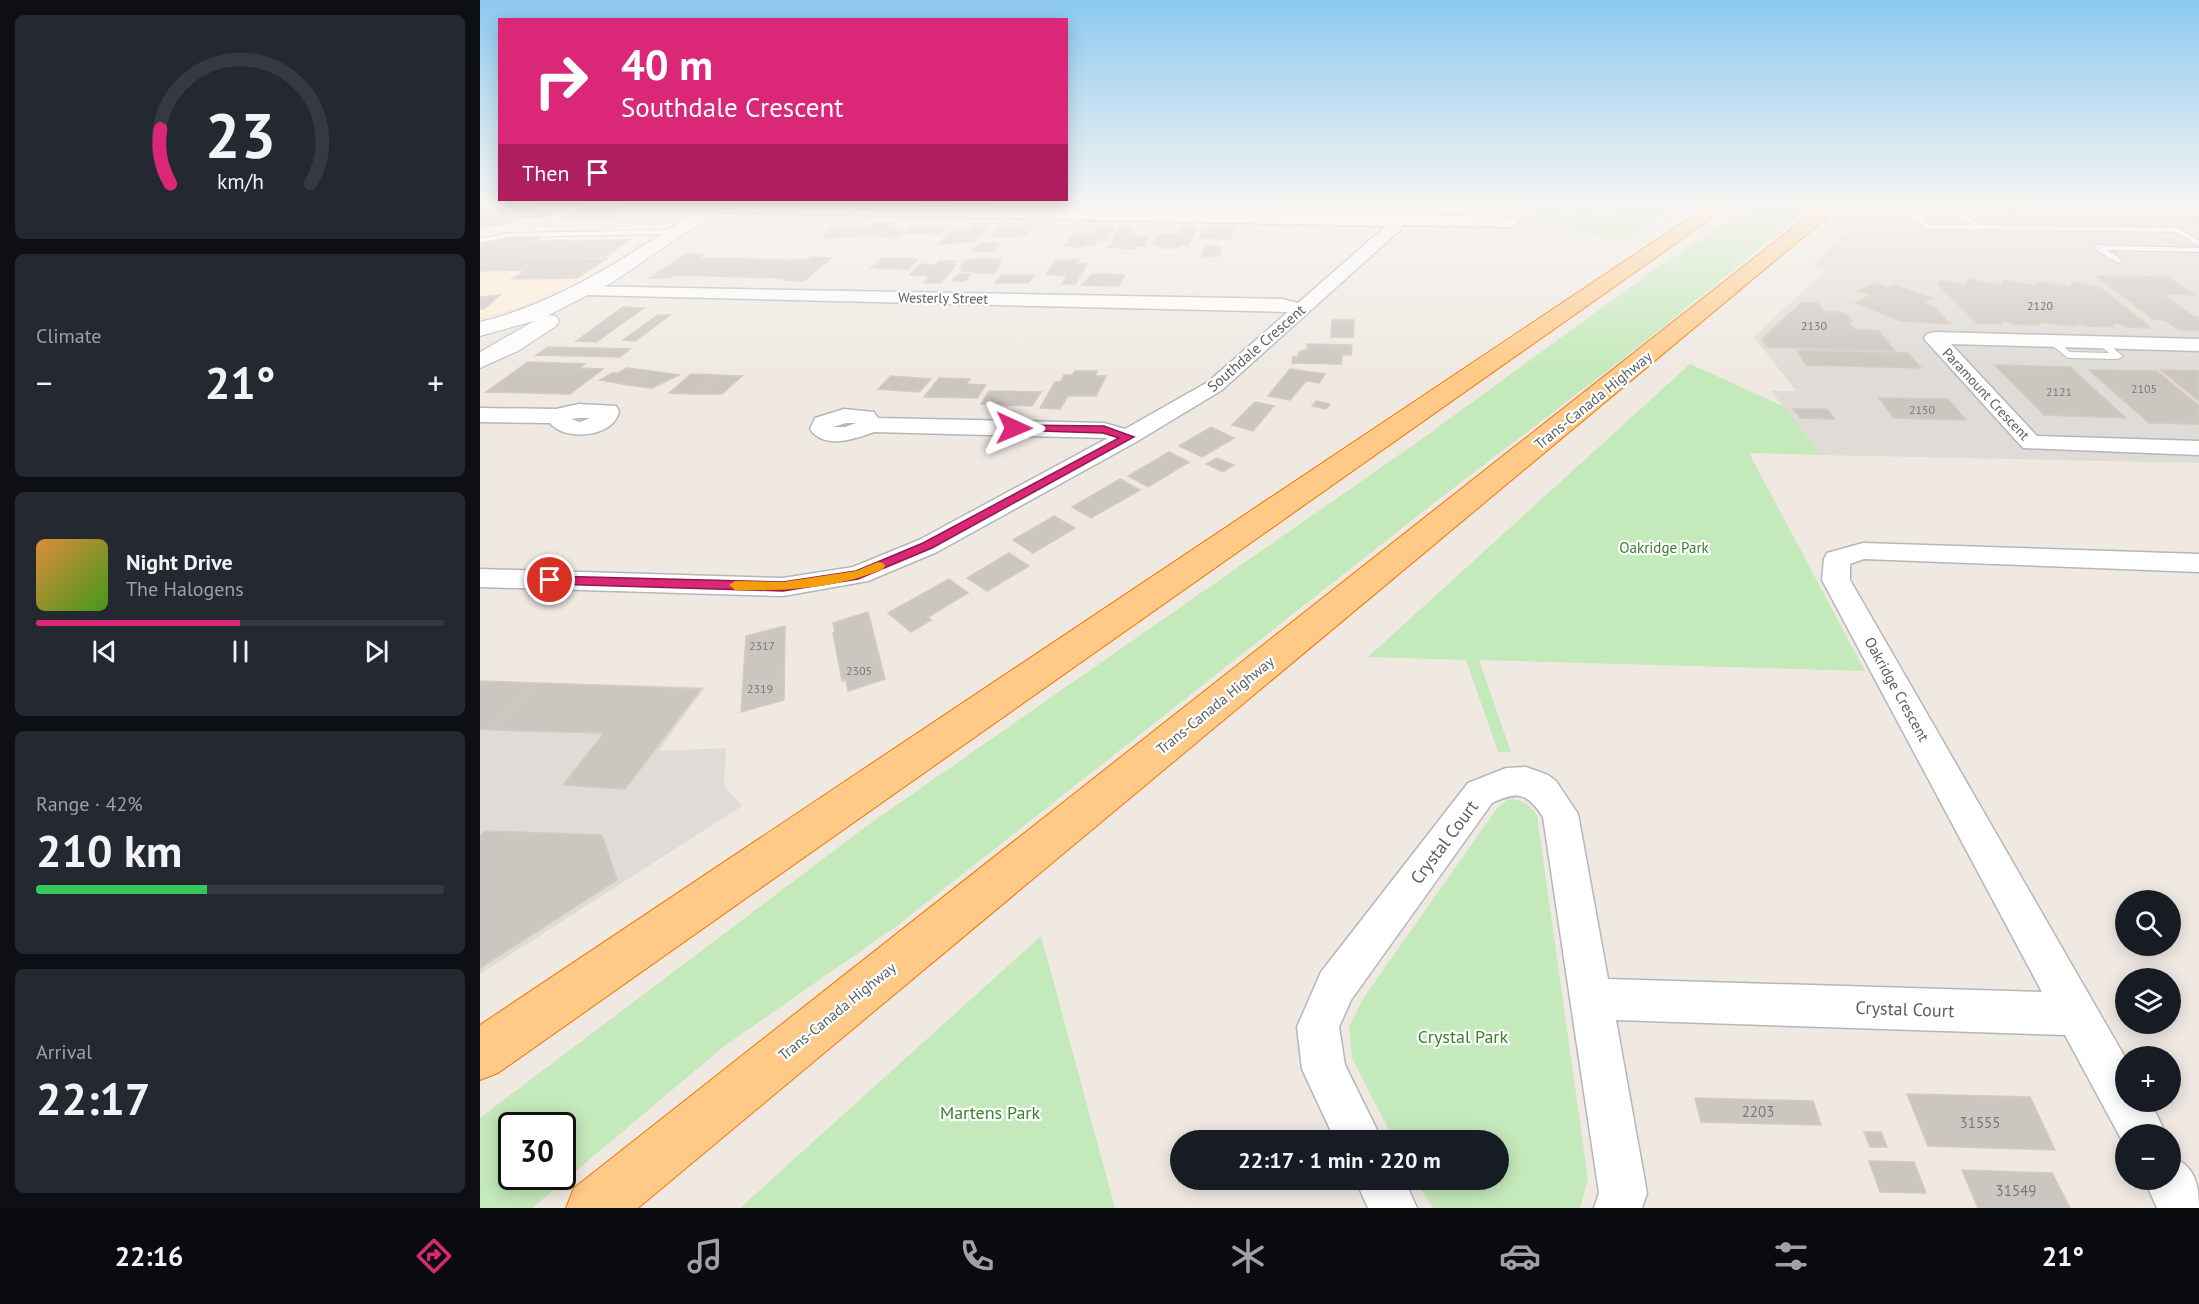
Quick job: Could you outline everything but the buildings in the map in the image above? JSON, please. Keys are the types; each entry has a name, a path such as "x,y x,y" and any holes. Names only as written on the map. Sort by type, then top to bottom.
{"highway":[{"path":"480,1055 1642,259"},
{"name":"Trans-Canada Highway","path":"594,1208 1766,259"}],"main road":[{"path":"480,360 491,348 484,328 558,305 633,259"},
{"path":"480,360 539,327 584,296 585,290"}],"street":[{"name":"Southdale Crescent","path":"480,578 783,587 858,575 928,546 1128,437 1215,386 1358,259"},
{"name":"Westerly Street","path":"585,290 1282,305 1302,309"},
{"name":"Paramount Crescent","path":"2199,345 1934,338 2031,443 2199,448"},
{"path":"480,415 556,417"},
{"path":"871,425 1104,430 1128,437"},
{"name":"Oakridge Crescent","path":"2138,1124 1836,580 1837,559 1863,551 2195,567"},
{"name":"Crystal Court","path":"1354,1130 1324,1069 1318,1027 1336,986 1480,793 1501,782 1527,780 1549,795 1560,814 1623,1193 1618,1208"},
{"name":"Crystal Court","path":"1589,999 2077,1014"},
{"path":"1384,1190 1393,1208"},
{"path":"2174,1190 2184,1208"}],"shaded area":[{"path":"480,259 614,259 579,282 524,305 480,318"},
{"path":"1817,259 2199,259 2199,463 1821,455 1771,391 1796,391 1754,337 1826,270 1811,265"},
{"path":"480,681 705,687 659,751 726,748 724,786 742,806 480,974"}],"green space":[{"path":"1670,259 1746,259 1642,344 1434,503 898,925 723,1047 576,1171 576,1112 498,1112 498,1190 553,1190 532,1208 480,1208 480,1118 868,825 1419,441"},
{"name":"Oakridge Park","path":"1690,364 1783,406 1821,455 1749,453 1865,671 1479,660 1511,752 1498,752 1466,660 1368,657"},
{"name":"Crystal Park","path":"1508,799 1517,800 1525,803 1537,816 1588,1179 1580,1208 1433,1208 1422,1190 1509,1190 1509,1130 1389,1130 1352,1058 1349,1027 1364,997 1498,807"},
{"name":"Martens Park","path":"1041,936 1115,1208 740,1208"}],"slow traffic":[{"path":"735,585 783,587 858,575 878,566"}],"route":[{"path":"550,580 783,587 858,575 928,546 1128,437 1104,430 1014,428"}]}
